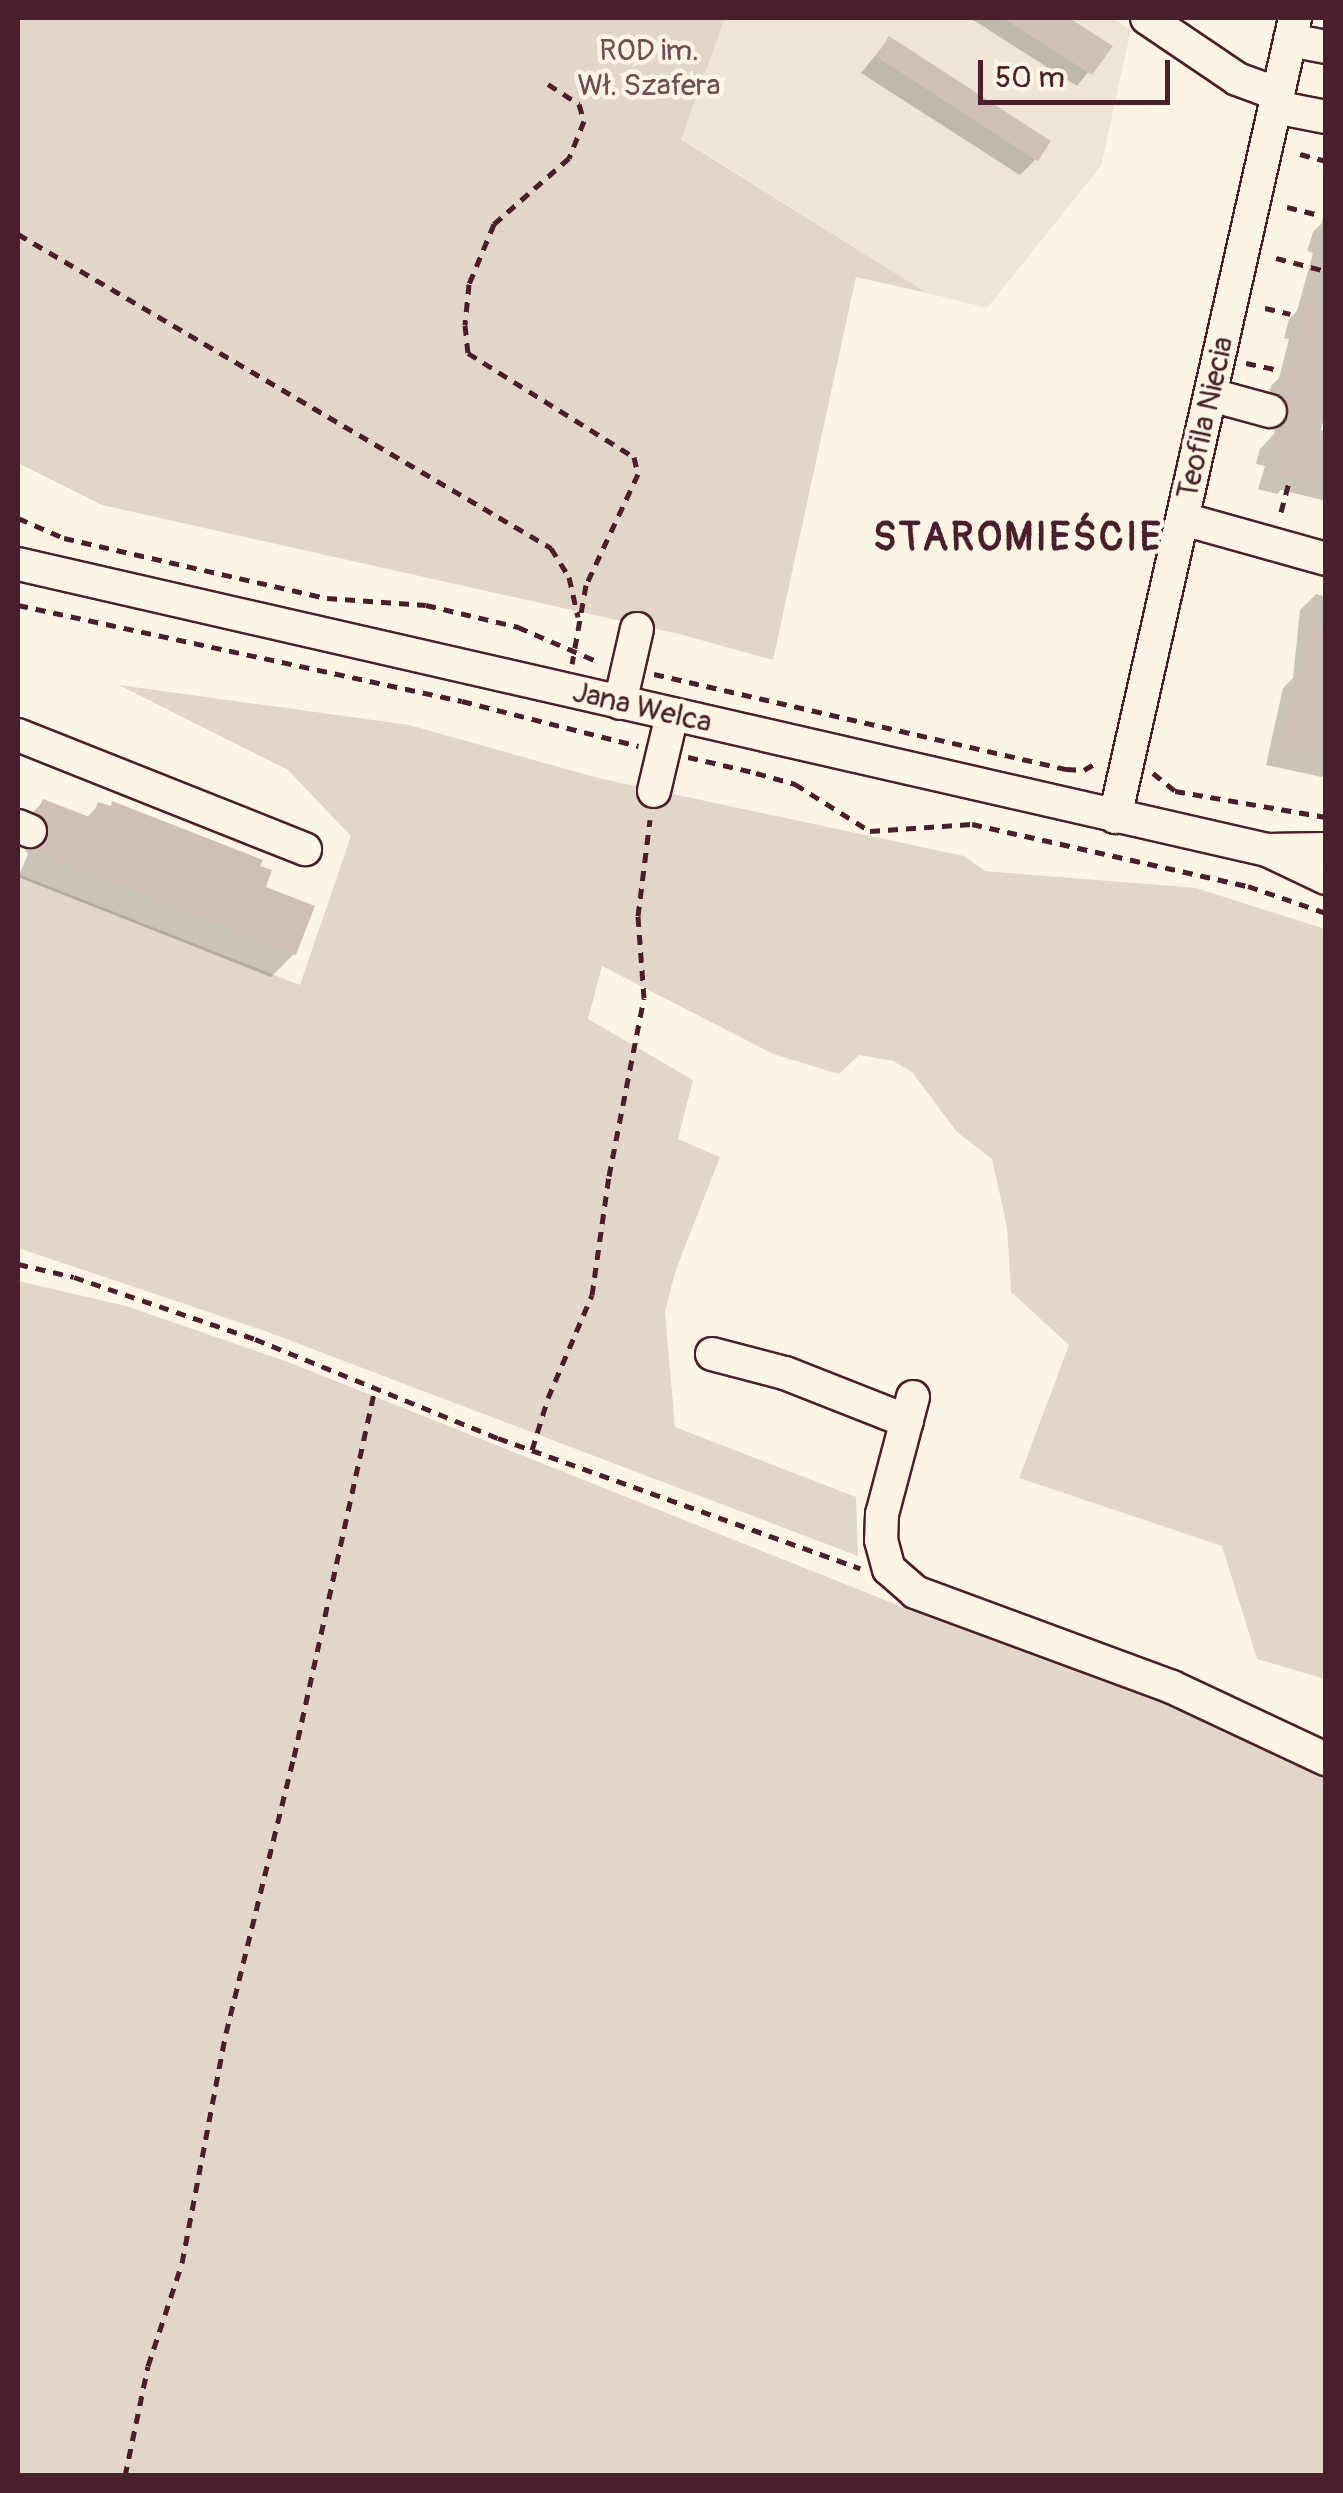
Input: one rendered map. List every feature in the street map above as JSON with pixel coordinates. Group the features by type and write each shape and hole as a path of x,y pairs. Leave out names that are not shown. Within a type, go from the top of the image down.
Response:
{"street":[{"path":"1147,18 1238,79 1276,100 1326,117"},
{"path":"1292,29 1326,47"},
{"name":"Teofila Niecia","path":"1116,818 1292,29"},
{"path":"1210,395 1270,411"},
{"path":"1183,519 1326,558"},
{"name":"Jana Welca","path":"18,564 1116,818 1267,850 1326,849"},
{"path":"620,704 637,628"},
{"path":"654,791 672,715"},
{"path":"18,735 305,849"},
{"name":"Jana Welca","path":"1267,850 1326,878"},
{"path":"712,1354 910,1409 882,1514 881,1540 890,1569 915,1592 963,1614 1172,1688 1326,1759"}],"path":[{"path":"548,84 578,104 584,121 569,158 494,224 469,284 465,325 468,353 634,457 638,474 586,586 572,650 573,692"},
{"path":"1300,154 1326,161"},
{"path":"1288,208 1315,214"},
{"path":"18,234 551,548 569,577 578,620"},
{"path":"1276,258 1326,271"},
{"path":"1265,308 1290,314"},
{"path":"1240,362 1275,370"},
{"path":"1281,512 1288,484"},
{"path":"18,518 64,538 327,598 426,605 518,626 572,650 628,668 1066,769 1084,770 1106,760"},
{"path":"18,605 436,699 462,701 754,773 795,784 870,831 972,824 1248,886 1326,912"},
{"path":"1148,771 1175,791 1326,817"},
{"path":"532,1450 548,1398 592,1295 609,1176 644,998 638,916 654,791"},
{"path":"18,1264 74,1277 255,1338 532,1450 656,1492 812,1554 874,1572 890,1569"},
{"path":"126,2476 148,2366 182,2262 226,2033 294,1758 375,1389"}],"shaded area":[{"path":"725,18 1113,18 1131,30 1101,166 987,308 927,293 681,138"}],"green space":[{"name":"ROD im. Wł. Szafera","path":"18,18 725,18 681,139 927,293 856,277 773,660 679,634 102,505 18,463"},
{"path":"119,685 409,725 598,778 964,856 985,871 1196,888 1325,929 1325,1679 1257,1659 1222,1546 1019,1478 1069,1345 1011,1292 1007,1227 992,1159 957,1132 912,1072 893,1061 859,1055 839,1074 773,1054 602,966 588,1019 693,1080 678,1139 720,1157 675,1272 665,1312 675,1427 856,1497 858,1556 265,1331 18,1248 18,874 300,985 351,836 288,770"},
{"path":"18,1281 126,1306 288,1362 905,1608 1180,1701 1325,1776 1325,2475 18,2476"}],"building":[{"path":"1003,18 1069,18 1113,46 1092,75"},
{"path":"889,36 1051,141 1038,161 876,56"},
{"path":"1304,301 1326,306 1326,412 1319,435 1326,436 1326,482 1273,474 1279,450 1270,448 1275,430 1289,415 1285,391 1280,390 1286,367 1291,369 1304,324 1298,323"},
{"path":"1309,629 1326,630 1326,760 1281,750 1298,669 1307,671"},
{"path":"43,799 92,818 98,802 111,806 112,801 263,860 260,866 272,870 266,887 315,906 296,955 32,851 49,838 46,820 37,812"}],"district":[{"name":"STAROMIEŚCIE","path":"1018,538"}]}
